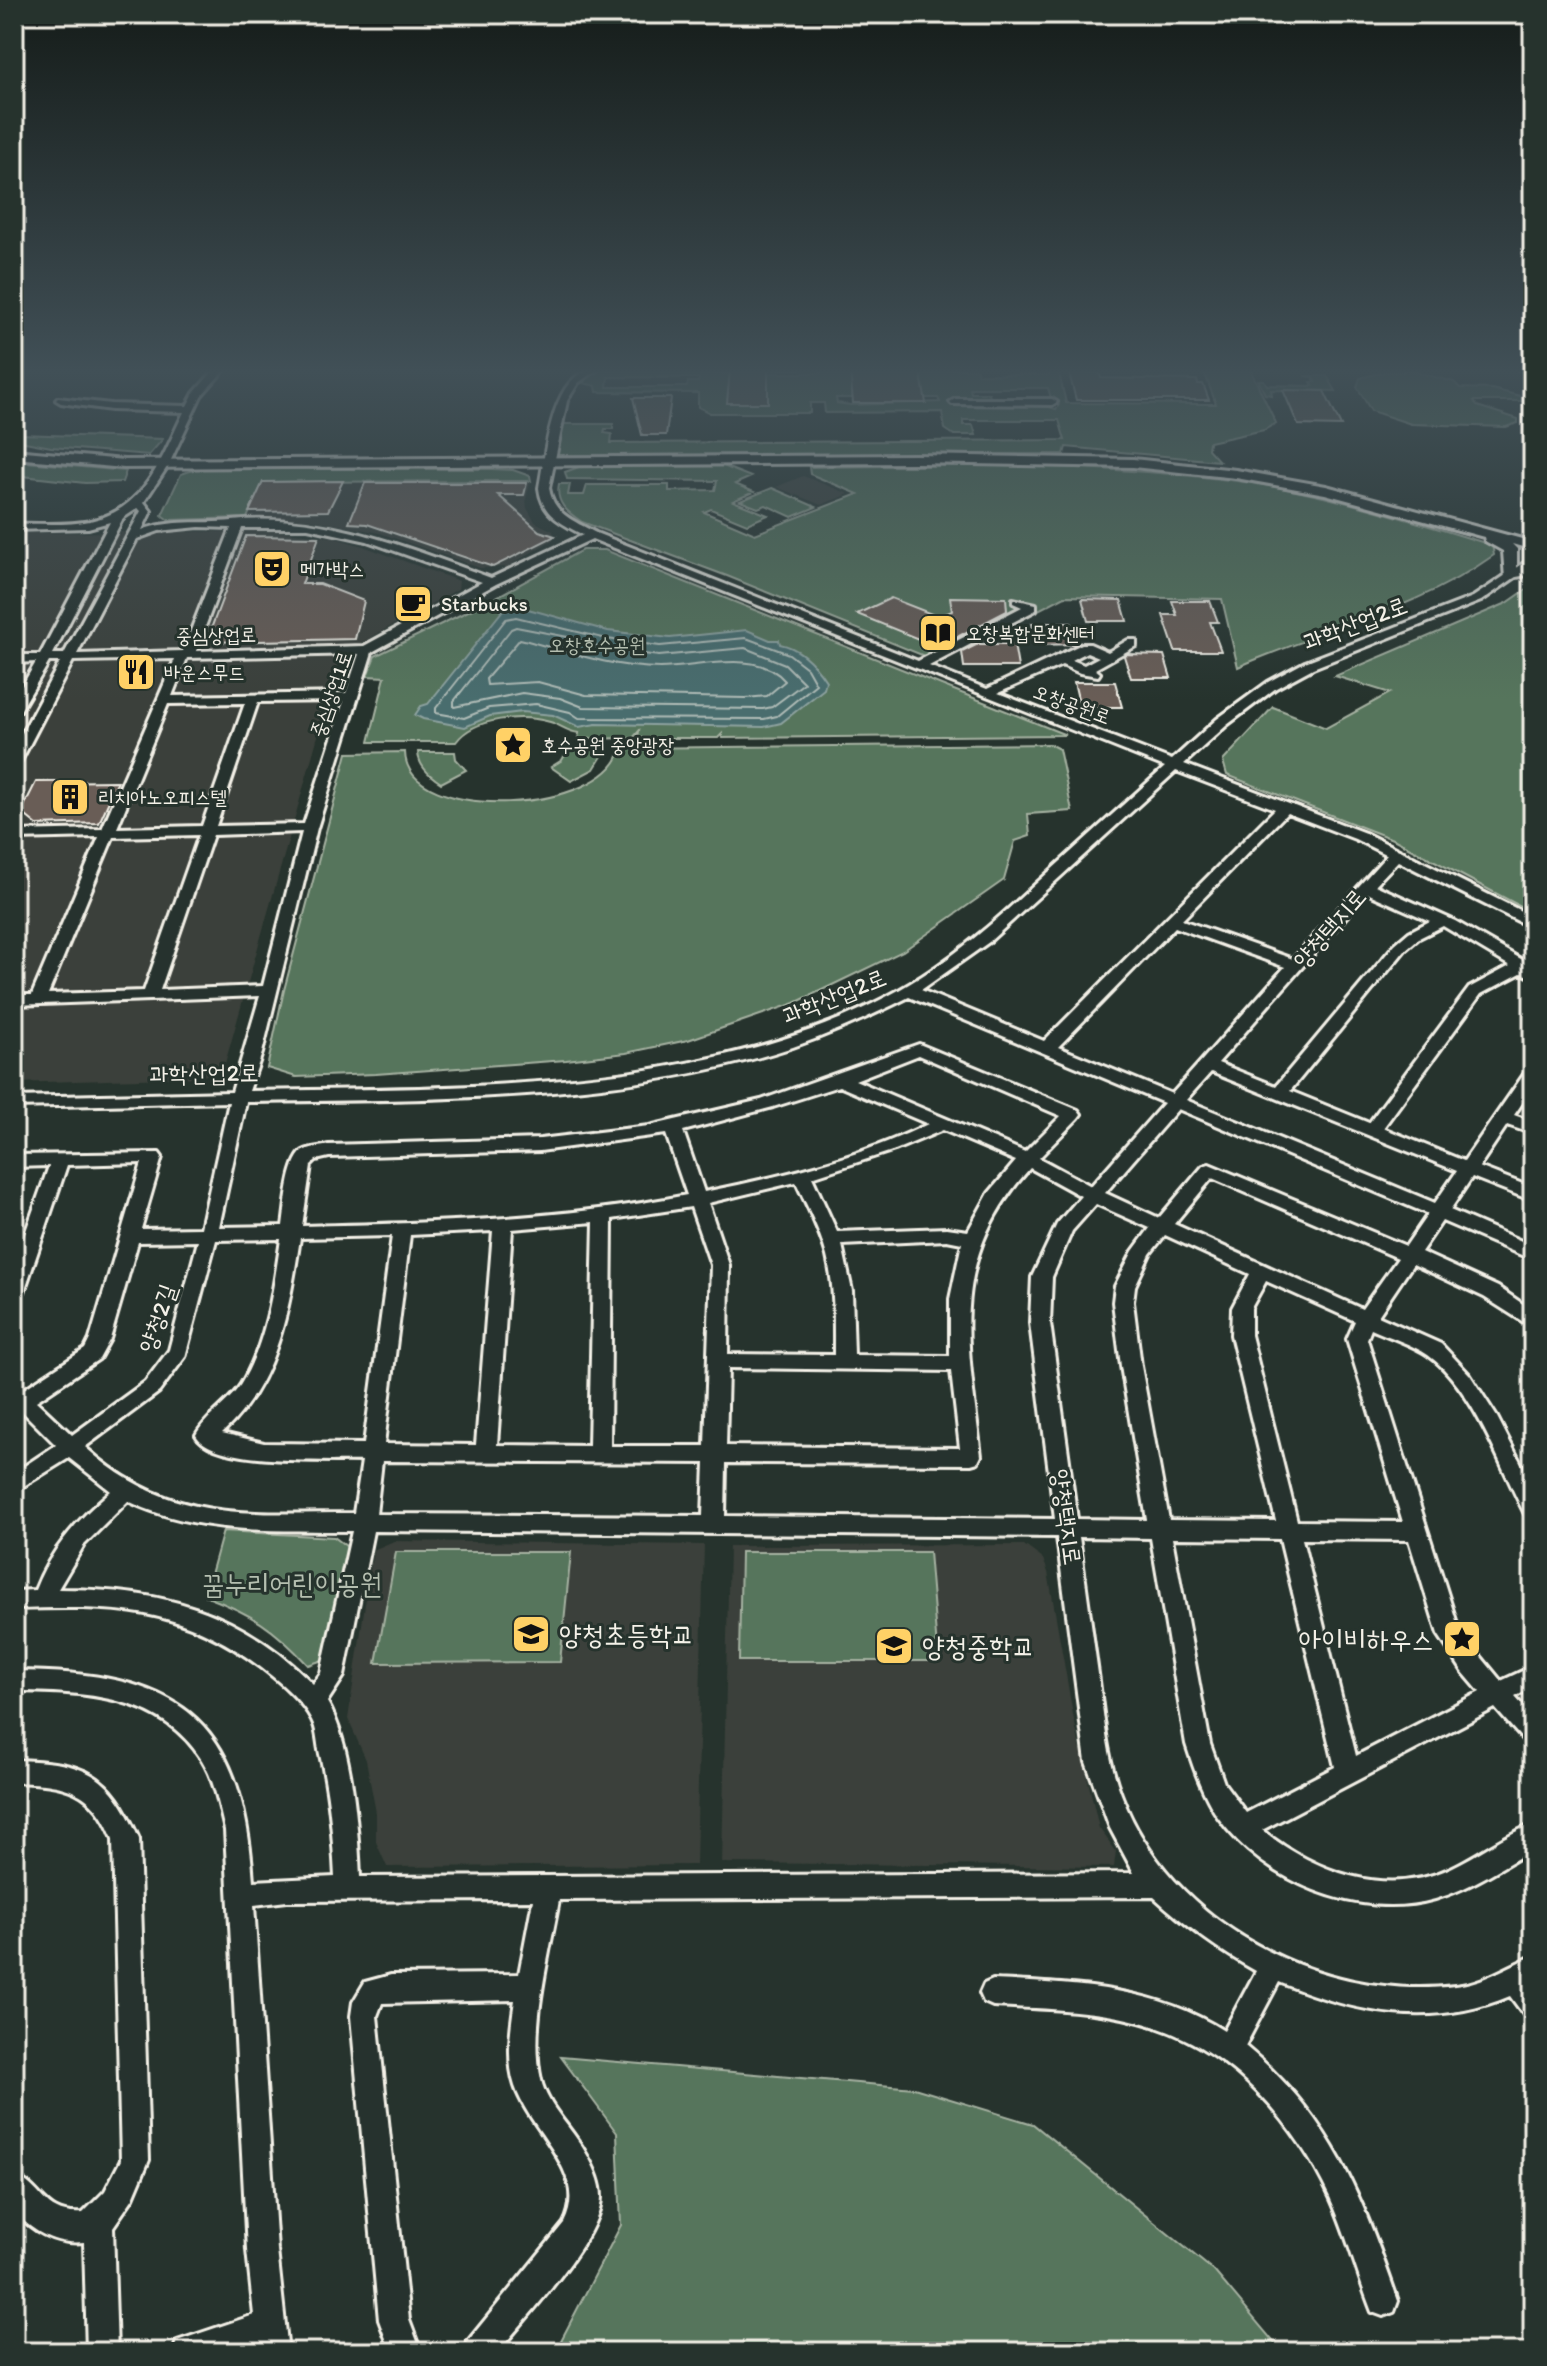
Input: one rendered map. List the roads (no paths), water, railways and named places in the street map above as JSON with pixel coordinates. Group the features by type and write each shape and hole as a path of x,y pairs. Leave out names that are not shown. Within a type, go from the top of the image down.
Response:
{"main road":[{"path":"1266,479 1326,490 1533,546"},
{"path":"1308,479 1533,538"},
{"path":"1486,524 1533,531"},
{"path":"1459,525 1510,549 1510,576 1533,570"}],"street":[{"path":"16,530 88,525 118,516 139,502 154,479"},
{"name":"오창공원로","path":"546,479 546,502 557,516 592,535 1398,853 1533,923"},
{"path":"14,761 146,511 139,502"},
{"path":"144,515 166,523 280,523 335,529 370,538 492,582 592,535"},
{"path":"14,711 118,516"},
{"path":"38,999 163,700 185,656 238,523"},
{"path":"132,537 157,528 199,524"},
{"path":"68,526 110,533"},
{"name":"과학산업2로","path":"14,1102 478,1091 579,1084 634,1077 788,1041 909,991 984,939 1222,722 1272,685 1317,662 1460,607 1533,560"},
{"name":"중심상업1로","path":"239,1096 254,1053 310,828 366,650 492,582"},
{"path":"921,665 1032,607 1017,601"},
{"path":"1062,660 1089,671 1132,643"},
{"path":"989,693 1086,647 1108,656"},
{"name":"중심상업로","path":"14,659 366,650"},
{"path":"163,700 351,697"},
{"path":"150,996 253,699"},
{"path":"1047,1048 1285,807"},
{"path":"14,835 310,828"},
{"name":"양청택지로","path":"1398,853 1365,886 1064,1228 1050,1253 1042,1277 1039,1301 1098,1762 1122,1828 1159,1885 1202,1923 1255,1958 1304,1980 1353,1995 1390,2000 1461,1997 1500,1987 1524,1974"},
{"path":"1365,886 1442,921 1528,969"},
{"path":"1279,1093 1400,947 1414,935 1442,921"},
{"path":"1174,922 1296,965"},
{"path":"1372,1131 1475,991 1528,969"},
{"path":"14,1000 269,991"},
{"path":"909,991 1533,1253"},
{"path":"919,1049 1072,1114 994,1201 973,1238 959,1281 957,1304 971,1456 249,1451 225,1445 206,1435 243,1397 263,1357 274,1321 302,1164 318,1152 557,1144 673,1128 729,1116 842,1081 919,1049"},
{"path":"1208,1065 1533,1195"},
{"path":"1533,1074 1367,1317 1357,1339 1449,1634 1533,1734"},
{"path":"842,1081 1029,1160 1093,1195 1409,1335 1449,1360 1466,1384 1533,1508"},
{"name":"양청2길","path":"14,1484 124,1410 170,1367 186,1329 239,1096"},
{"path":"1503,1117 1533,1128"},
{"path":"130,1236 503,1223 603,1214 698,1200 802,1175 919,1136 942,1124"},
{"path":"673,1128 720,1265 714,1524"},
{"path":"14,1161 153,1157 100,1339 92,1354 17,1399 126,1490 187,1514 226,1521 364,1523 1416,1531"},
{"path":"14,1292 60,1160"},
{"path":"1533,1321 1491,1292 1209,1170 1162,1225 1132,1269 1123,1302 1131,1366 1198,1744 1216,1793 1242,1828 1265,1848 1320,1880 1382,1892 1435,1887 1533,1836"},
{"path":"802,1175 830,1239 843,1289 844,1363"},
{"path":"599,1454 603,1214"},
{"path":"486,1453 503,1223"},
{"path":"313,1703 332,1676 364,1523 402,1227"},
{"path":"830,1239 947,1234 973,1238"},
{"path":"1263,1271 1245,1294 1239,1318 1348,1772"},
{"path":"719,1361 962,1364"},
{"path":"43,1599 51,1576 72,1539 126,1490"},
{"path":"14,1600 120,1598 187,1613 228,1630 258,1649 313,1703 323,1717 343,1810 348,1889"},
{"path":"1242,1828 1533,1676"},
{"path":"14,1681 71,1680 146,1696 171,1710 194,1731 213,1755 226,1780 237,1830 271,2339 188,2352"},
{"path":"14,1771 54,1772 87,1781 106,1799 120,1820 126,1839 135,2160 114,2209 98,2221 77,2227 51,2223 14,2189"},
{"path":"241,1894 287,1889 1159,1885"},
{"path":"479,2352 574,2233 585,2212 587,2195 579,2169 529,2089 524,2071 524,2038 548,1888"},
{"path":"1229,2049 1273,1966"},
{"path":"1524,1974 1533,2006"},
{"path":"406,2352 394,2320 364,2016 366,2002 374,1991 391,1988 532,1987"},
{"path":"993,1993 1116,2003 1158,2014 1229,2049 1300,2121 1331,2168 1383,2301"},
{"path":"98,2221 102,2352"}],"water":[{"path":"528,609 608,631 670,638 747,630 770,640 779,640 780,644 801,653 826,681 824,689 781,723 764,727 596,724 579,727 553,715 522,712 490,716 465,727 415,715 421,706 428,704 503,610"}],"place":[{"name":"메가박스","path":"272,569"},
{"name":"Starbucks","path":"413,604"},
{"name":"오창복합문화센터","path":"938,633"},
{"name":"바운스무드","path":"136,672"},
{"name":"호수공원 중앙광장","path":"513,745"},
{"name":"리치아노오피스텔","path":"70,797"},
{"name":"양청초등학교","path":"531,1634"},
{"name":"아이비하우스","path":"1462,1639"},
{"name":"양청중학교","path":"894,1646"}],"park label":[{"name":"오창호수공원","path":"597,645"},
{"name":"꿈누리어린이공원","path":"292,1583"}]}
